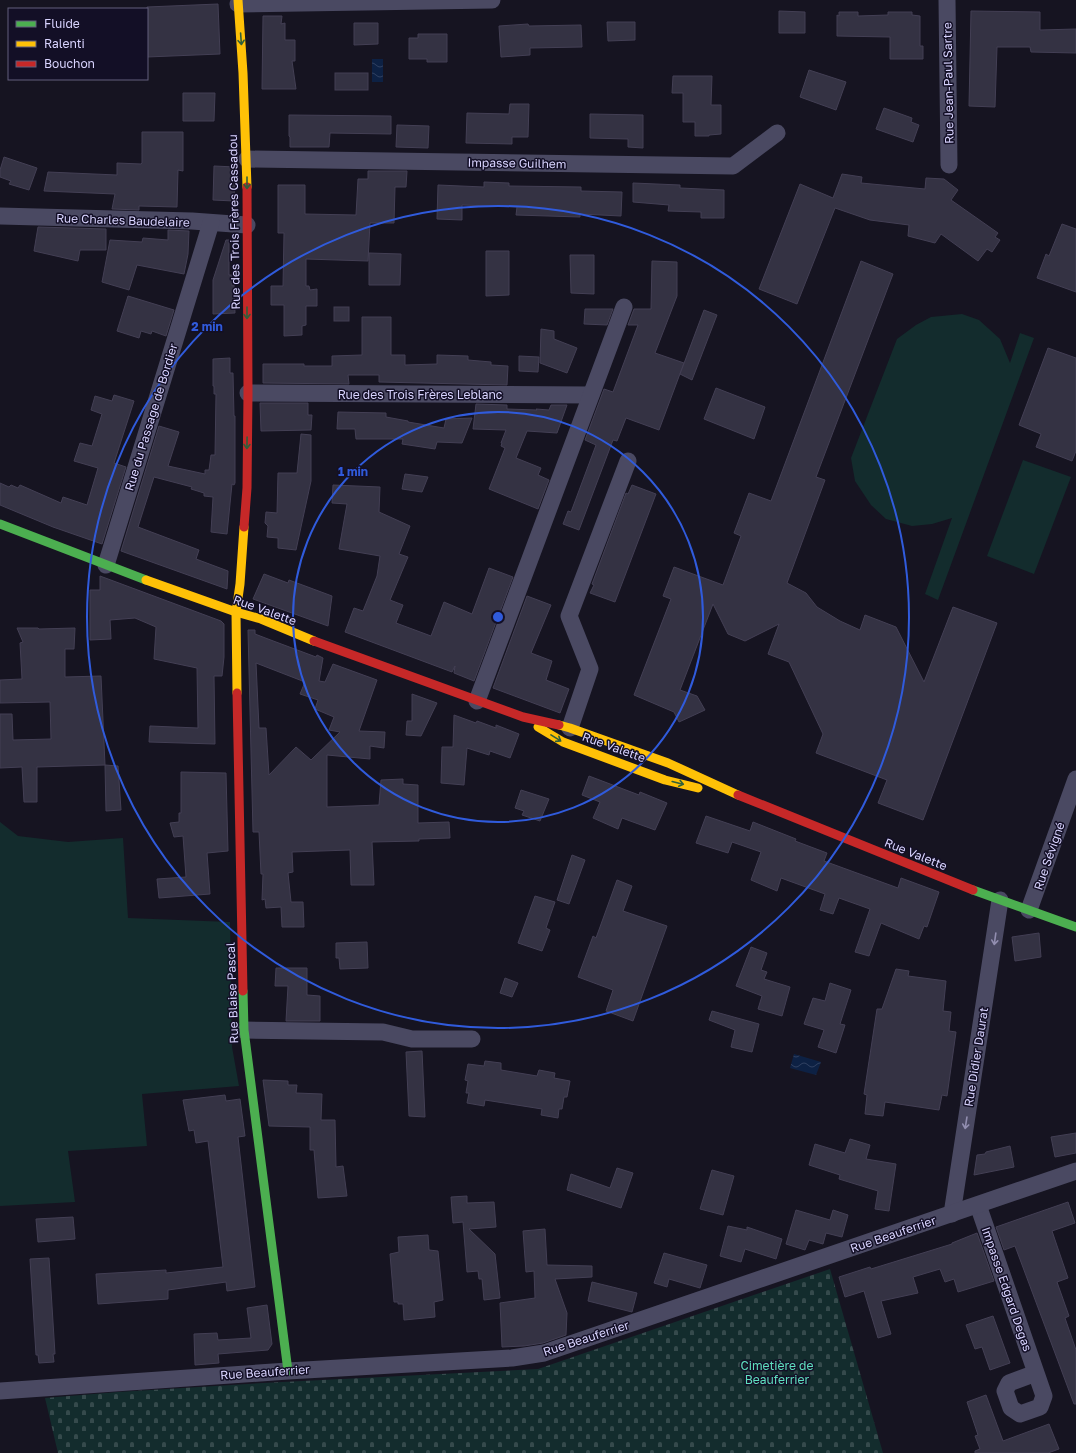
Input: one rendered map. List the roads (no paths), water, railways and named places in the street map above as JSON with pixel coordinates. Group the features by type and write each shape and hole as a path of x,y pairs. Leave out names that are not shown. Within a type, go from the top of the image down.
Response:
{"main road":[{"name":"Rue des Trois Frères Cassadou","path":"236,612 240,584 247,488 248,393 247,159 238,2"},
{"name":"Rue Valette","path":"0,524 106,565 236,612 261,619 329,647 477,701 523,717 570,728 668,764 748,800 1000,900 1076,927"},
{"name":"Rue Blaise Pascal","path":"236,612 238,808 244,1030 288,1371"},
{"name":"Rue Valette","path":"523,717 563,742 665,780 748,800"}],"street":[{"path":"238,2 492,0"},
{"name":"Rue Jean-Paul Sartre","path":"948,0 949,165"},
{"name":"Impasse Guilhem","path":"247,159 733,166 777,133"},
{"name":"Rue Charles Baudelaire","path":"0,216 247,225"},
{"name":"Rue du Passage de Bordier","path":"106,565 211,223"},
{"path":"477,701 624,307"},
{"name":"Rue des Trois Frères Leblanc","path":"248,393 591,395"},
{"path":"570,728 590,669 569,616 628,461"},
{"name":"Rue Sévigné","path":"1029,910 1076,779"},
{"name":"Rue Didier Daurat","path":"952,1214 1000,900"},
{"path":"244,1030 383,1032 412,1039 472,1039"},
{"name":"Rue Beauferrier","path":"0,1391 288,1371 512,1358 544,1353 1076,1171"},
{"name":"Impasse Edgard Degas","path":"978,1205 1036,1373"}],"water":[{"path":"372,59 383,59 383,82 372,82"},
{"path":"794,1054 821,1062 816,1075 790,1068"}],"park label":[{"name":"Cimetière de Beauferrier","path":"777,1372"}]}
